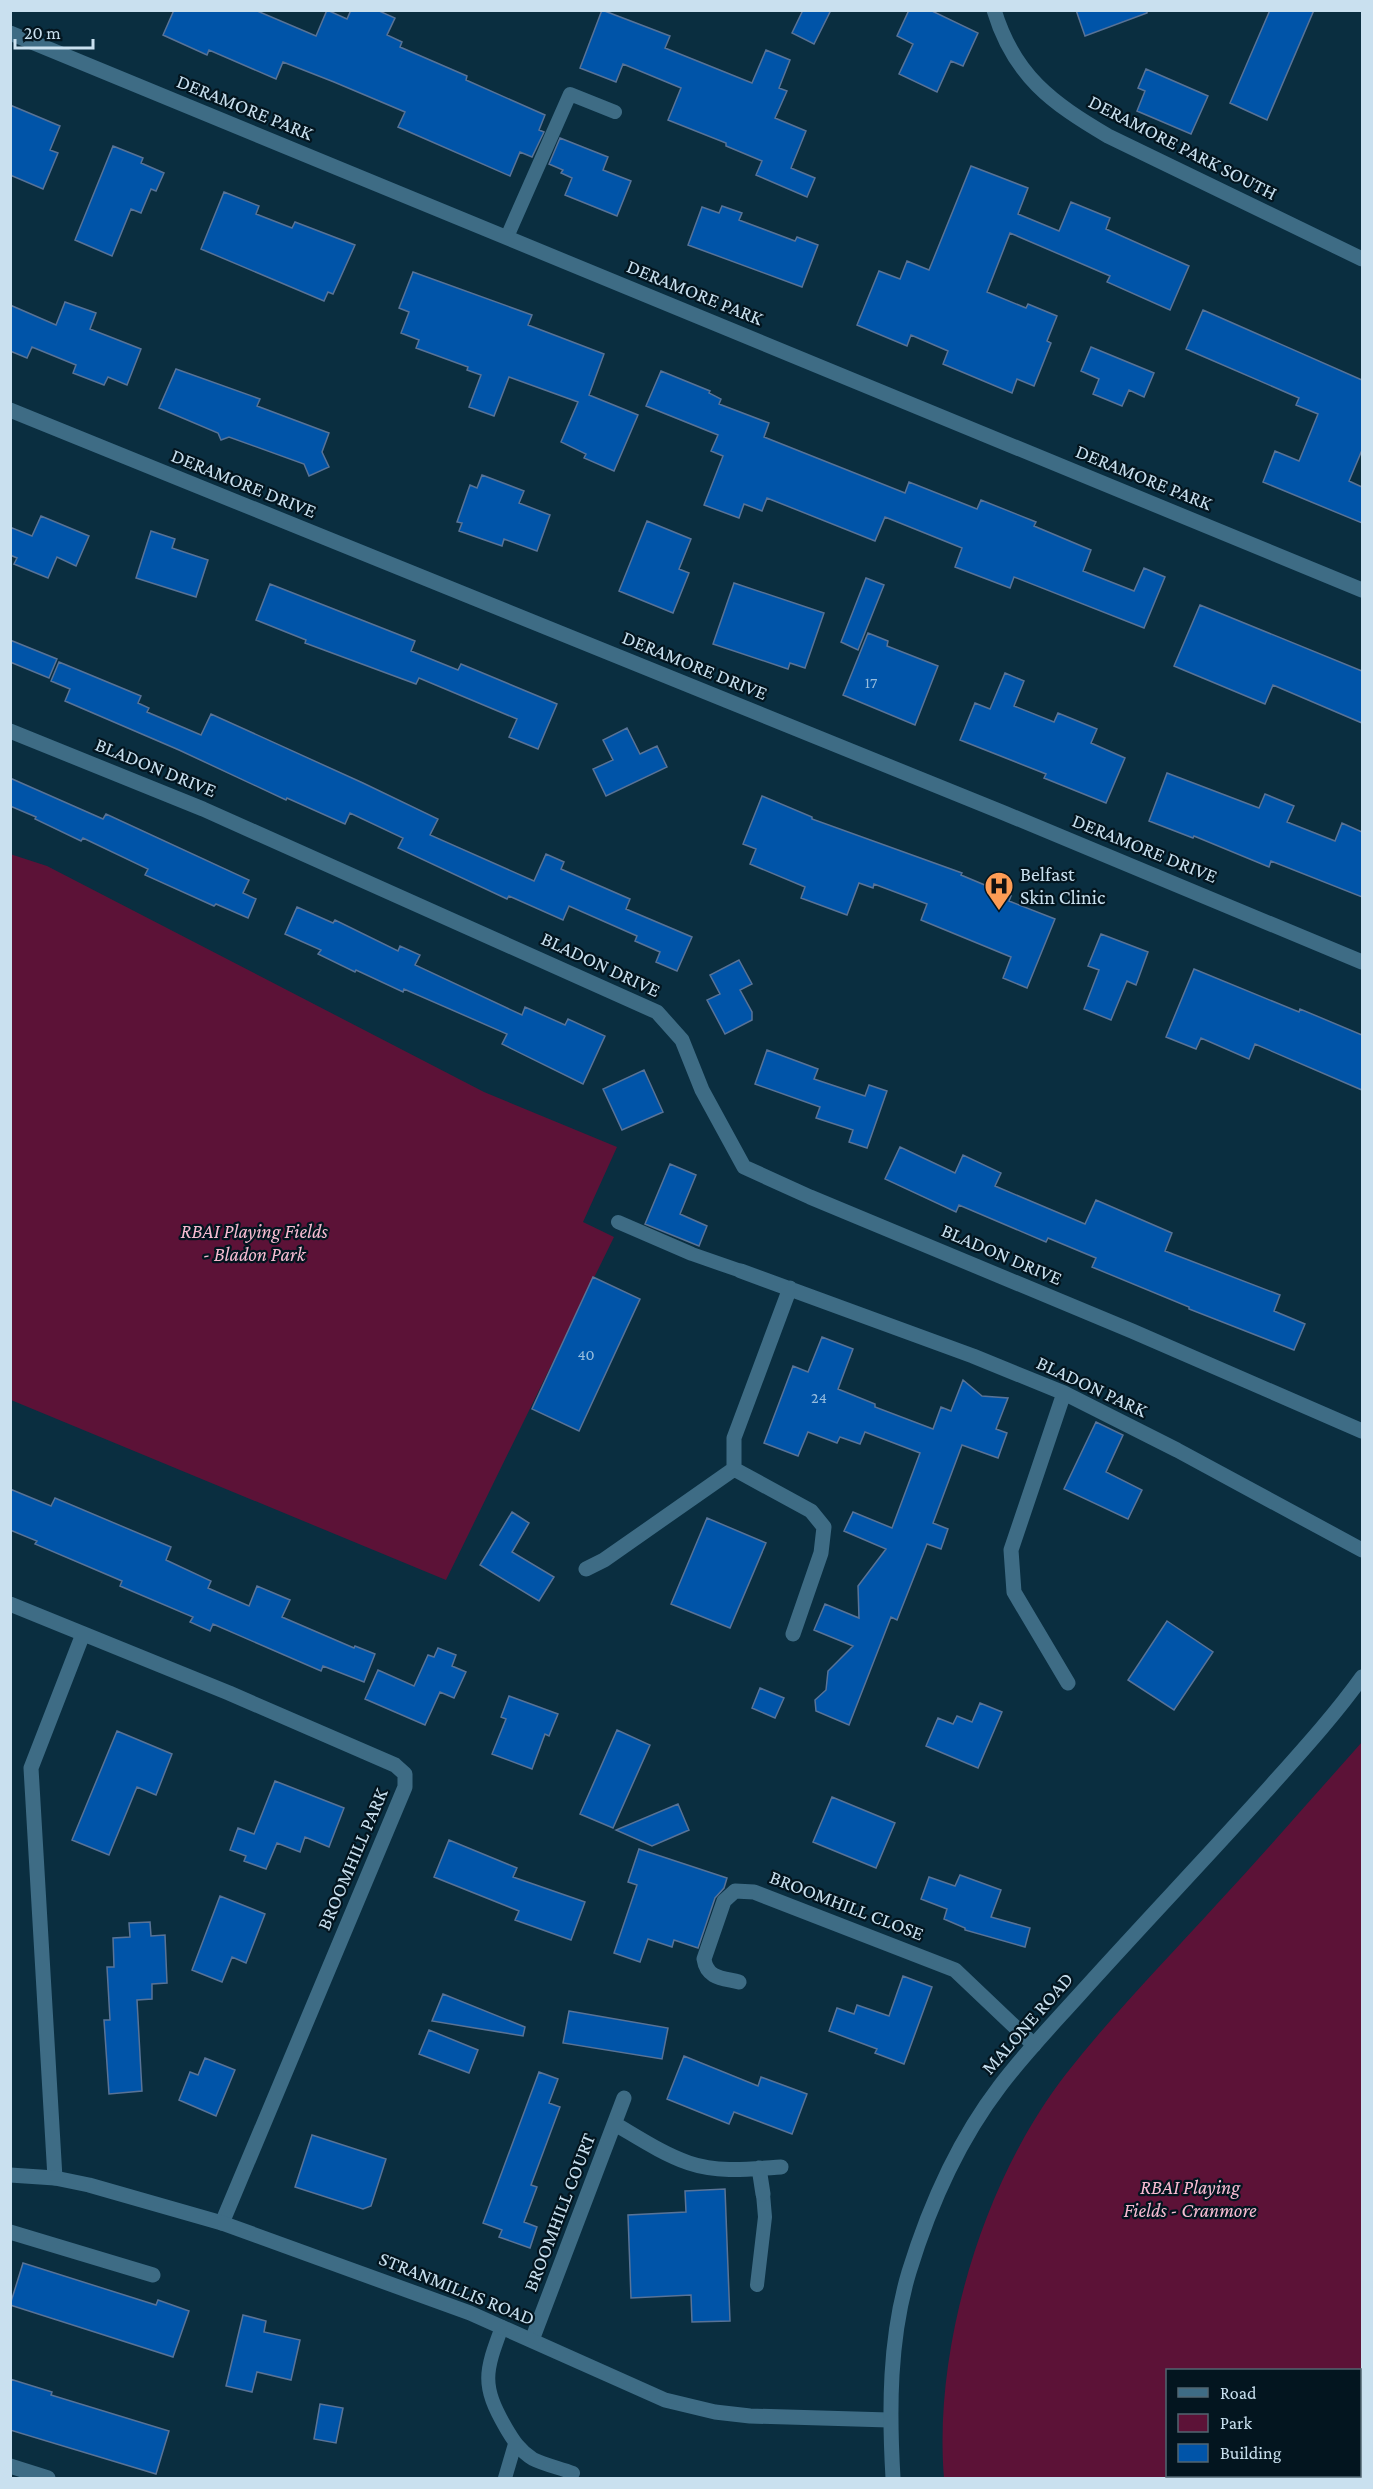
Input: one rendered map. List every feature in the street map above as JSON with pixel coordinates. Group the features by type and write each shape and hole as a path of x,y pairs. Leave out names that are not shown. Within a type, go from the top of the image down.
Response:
{"street":[{"name":"DERAMORE PARK SOUTH","path":"994,10 999,27 1018,64 1041,92 1071,115 1108,136 1362,259"},
{"name":"DERAMORE PARK","path":"10,33 1362,590"},
{"name":"DERAMORE DRIVE","path":"10,410 993,809 1362,962"},
{"name":"BLADON DRIVE","path":"10,731 203,809 657,1012 682,1040 702,1090 744,1167 1362,1431"},
{"name":"BLADON PARK","path":"741,1271 1064,1393 1177,1450 1362,1550"},
{"path":"734,1469 735,1438 790,1288"},
{"path":"1064,1393 1011,1550 1014,1592 1068,1683"},
{"path":"586,1569 604,1560 734,1469"},
{"path":"734,1469 811,1511 824,1527 821,1553 793,1634"},
{"name":"BROOMHILL PARK","path":"10,1604 229,1693 395,1765 405,1774 405,1787 222,2223"},
{"path":"55,2178 31,1768 83,1634"},
{"name":"MALONE ROAD","path":"893,2478 889,2421 894,2352 900,2315 909,2274 934,2202 958,2153 999,2086 1247,1812 1323,1726 1362,1677"},
{"name":"BROOMHILL CLOSE","path":"739,1982 712,1975 706,1969 704,1959 724,1901 735,1891 754,1892 956,1970 1034,2045"},
{"name":"BROOMHILL COURT","path":"532,2340 624,2098"},
{"path":"615,2124 689,2164 709,2168 781,2167"},
{"path":"759,2168 763,2194"},
{"name":"STRANMILLIS ROAD","path":"10,2175 55,2178 137,2197 222,2223 459,2309 665,2400 715,2412 782,2419 889,2421"},
{"path":"10,2232 153,2275"},
{"path":"10,2466 48,2478"}],"lane":[{"path":"507,237 570,94 615,112"},
{"path":"618,1222 692,1254 741,1271"},
{"path":"758,2285 765,2217 763,2194"},
{"path":"502,2327 489,2363 488,2382 492,2404 515,2444 533,2458 573,2473"},
{"path":"505,2478 515,2444"}],"green space":[{"name":"RBAI Playing Fields - Bladon Park","path":"10,854 47,866 484,1092 617,1147 583,1222 614,1237 446,1580 11,1400"},
{"name":"RBAI Playing Fields - Cranmore","path":"1362,1742 1362,2478 944,2478 943,2427 947,2374 956,2320 970,2266 988,2213 1011,2163 1037,2116 1066,2074 1102,2030"}],"building":[{"path":"174,10 255,10 316,36 327,10 347,19 351,10 377,10 395,18 387,35 402,42 400,47 467,76 466,80 545,115 539,130 544,132 532,157 520,152 510,176 398,127 405,112 334,82 283,62 276,79 209,50 207,55 163,35"},
{"path":"602,10 670,36 665,48 752,83 766,50 790,60 779,88 787,91 775,118 806,131 791,168 815,178 807,197 756,175 762,161 726,146 726,143 668,120 681,88 623,64 616,82 580,68"},
{"path":"803,10 831,10 814,44 792,33"},
{"path":"909,10 930,10 978,33 963,66 951,61 937,92 899,74 913,44 897,36"},
{"path":"1076,10 1147,10 1147,13 1085,36"},
{"path":"1270,10 1314,10 1267,120 1230,103"},
{"path":"1146,69 1208,96 1191,134 1137,111 1145,91 1138,88"},
{"path":"10,105 60,126 50,150 58,153 43,189 10,175"},
{"path":"560,138 608,157 603,170 631,181 617,216 565,195 572,178 561,173 563,170 549,164"},
{"path":"113,146 143,158 141,163 164,173 156,191 151,189 141,213 131,209 112,256 75,240"},
{"path":"971,166 1028,188 1018,214 1059,231 1071,202 1110,218 1106,229 1189,266 1170,310 1107,282 1110,276 1010,233 987,292 1026,308 1028,304 1057,316 1047,341 1051,343 1034,386 1017,379 1012,393 943,364 948,351 911,335 907,346 857,325 879,271 900,279 907,261 929,270"},
{"path":"224,192 259,206 256,214 292,228 295,222 355,245 333,294 328,292 324,301 201,249"},
{"path":"722,206 742,213 739,220 795,241 797,237 818,245 802,287 688,245 702,207 719,213"},
{"path":"413,272 532,315 528,325 604,354 589,395 638,415 614,471 584,458 586,454 561,442 578,402 509,377 494,416 469,407 481,375 467,370 468,367 416,348 419,340 401,333 409,312 399,308"},
{"path":"65,302 96,313 90,329 141,349 127,385 108,377 104,385 73,373 76,365 32,347 27,358 10,351 10,305 56,325"},
{"path":"1203,310 1362,380 1362,450 1349,481 1362,487 1362,523 1263,482 1275,451 1299,461 1318,414 1296,405 1299,398 1186,349"},
{"path":"1091,347 1154,373 1144,397 1129,390 1122,406 1093,394 1099,379 1081,371"},
{"path":"176,369 260,399 257,406 329,433 322,452 329,467 309,476 304,464 229,437 221,440 218,433 159,408"},
{"path":"661,371 710,391 709,393 721,399 719,404 769,423 764,437 905,493 909,482 977,509 981,500 1036,522 1034,526 1091,550 1083,571 1134,591 1144,568 1165,577 1144,628 1014,577 1010,588 955,567 962,548 885,517 875,541 767,498 762,511 744,504 739,518 704,505 723,456 711,451 718,435 646,406"},
{"path":"482,475 524,491 519,503 550,515 537,551 504,539 502,546 459,531 462,523 457,522 470,485 477,488"},
{"path":"41,516 89,536 76,566 57,557 48,578 14,564 17,558 10,555 10,527 32,536"},
{"path":"647,521 691,539 679,569 689,573 673,613 619,591"},
{"path":"151,531 175,539 172,548 208,560 196,597 136,578"},
{"path":"866,578 884,585 858,650 841,642"},
{"path":"734,583 824,613 805,668 790,663 788,669 713,644"},
{"path":"270,584 415,641 411,651 458,670 461,664 557,704 538,749 509,737 517,719 419,678 416,684 305,643 306,640 256,620"},
{"path":"1200,605 1362,671 1362,723 1273,685 1265,704 1174,666"},
{"path":"868,633 888,641 887,646 938,666 915,725 843,695"},
{"path":"10,640 57,659 49,678 10,662"},
{"path":"59,662 141,696 138,703 149,708 147,712 201,735 211,714 363,783 438,819 430,835 534,881 546,854 564,862 561,869 630,899 626,909 692,937 677,971 656,962 660,952 635,941 637,936 569,906 563,920 509,896 507,899 398,848 403,838 350,813 345,824 65,701 70,689 51,681"},
{"path":"1005,673 1024,681 1014,706 1054,722 1058,713 1097,729 1091,743 1125,758 1106,803 1044,778 1046,774 960,740 975,703 990,709"},
{"path":"627,728 640,754 657,746 667,767 606,796 593,769 613,760 603,740"},
{"path":"1167,773 1259,808 1265,794 1294,806 1287,822 1335,841 1342,823 1362,832 1362,897 1271,861 1269,867 1194,836 1193,838 1149,821"},
{"path":"10,778 103,819 106,814 249,880 243,893 256,899 248,918 216,904 214,906 145,875 148,869 83,838 81,841 10,806"},
{"path":"762,796 812,817 812,819 962,873 961,875 1011,896 1009,901 1055,919 1027,988 1003,978 1011,957 921,920 927,904 874,884 873,888 859,883 847,915 801,898 805,887 750,864 756,849 743,844"},
{"path":"297,907 333,923 335,920 398,951 400,946 420,955 415,965 522,1015 525,1007 565,1025 568,1019 605,1036 583,1084 502,1044 507,1034 404,989 403,992 356,970 355,972 318,954 321,950 285,934"},
{"path":"1101,934 1148,952 1136,985 1127,981 1111,1020 1084,1009 1099,970 1088,966"},
{"path":"739,960 752,984 740,990 752,1012 752,1020 725,1034 707,1000 720,994 710,975"},
{"path":"1194,969 1362,1035 1362,1090 1255,1044 1249,1059 1201,1038 1196,1049 1166,1037"},
{"path":"767,1050 818,1069 814,1079 865,1096 869,1085 887,1091 867,1148 849,1142 853,1130 816,1118 820,1107 755,1084"},
{"path":"644,1070 663,1112 622,1130 603,1089"},
{"path":"900,1147 955,1173 963,1155 1001,1173 995,1186 1085,1224 1096,1200 1172,1233 1165,1251 1280,1295 1274,1311 1305,1324 1294,1350 1189,1309 1189,1307 1092,1267 1096,1258 1048,1238 1046,1242 959,1205 956,1212 885,1179"},
{"path":"670,1164 696,1175 680,1214 707,1226 699,1246 645,1224"},
{"path":"593,1277 640,1299 579,1431 532,1409"},
{"path":"822,1337 853,1349 838,1389 875,1404 875,1407 933,1429 941,1407 951,1411 963,1380 982,1396 1008,1398 996,1429 1007,1433 998,1458 962,1445 933,1523 948,1529 941,1549 927,1544 897,1620 891,1617 849,1725 816,1711 815,1700 826,1690 828,1671 853,1646 814,1630 825,1604 859,1618 858,1586 886,1549 844,1531 853,1512 892,1528 920,1453 865,1432 860,1444 840,1437 837,1443 808,1432 798,1456 764,1443 793,1366 808,1372"},
{"path":"1096,1422 1123,1435 1106,1472 1142,1490 1128,1519 1064,1489"},
{"path":"10,1489 51,1506 55,1498 171,1547 166,1560 211,1581 208,1588 249,1606 257,1586 290,1600 282,1617 354,1648 355,1646 375,1654 364,1682 323,1666 321,1671 213,1624 210,1631 190,1622 193,1617 120,1586 122,1581 35,1544 37,1541 10,1530"},
{"path":"512,1512 529,1523 512,1552 554,1577 539,1601 480,1565"},
{"path":"707,1518 766,1543 730,1628 671,1604"},
{"path":"1167,1621 1213,1652 1174,1710 1128,1680"},
{"path":"438,1648 456,1655 452,1666 466,1672 454,1698 440,1692 425,1725 365,1699 378,1670 414,1686 428,1655 434,1657"},
{"path":"760,1688 784,1698 775,1718 752,1708"},
{"path":"509,1696 558,1714 549,1736 545,1734 532,1769 492,1754 506,1719 501,1717"},
{"path":"980,1703 1002,1712 978,1768 926,1746 938,1718 953,1724 957,1716 972,1722"},
{"path":"617,1730 650,1745 613,1828 580,1814"},
{"path":"117,1731 172,1754 156,1795 137,1787 109,1855 72,1840"},
{"path":"275,1781 344,1808 329,1847 305,1837 300,1852 277,1843 266,1869 244,1861 246,1856 230,1850 238,1828 254,1834"},
{"path":"832,1797 895,1823 876,1868 813,1842"},
{"path":"678,1804 689,1830 652,1846 616,1830"},
{"path":"449,1840 517,1868 513,1877 585,1902 571,1940 515,1920 519,1911 434,1877"},
{"path":"639,1849 727,1878 724,1888 715,1898 698,1948 674,1940 672,1947 648,1939 640,1962 614,1953 637,1885 628,1882"},
{"path":"960,1875 1001,1890 991,1917 1030,1928 1025,1947 965,1930 944,1919 947,1909 921,1899 929,1877 955,1886"},
{"path":"220,1896 265,1914 246,1963 232,1957 222,1982 192,1970"},
{"path":"150,1922 151,1936 165,1935 167,1983 152,1984 152,1999 137,2000 142,2091 109,2094 104,2020 110,2020 107,1967 114,1967 113,1938 130,1937 129,1923"},
{"path":"903,1976 932,1987 904,2064 875,2053 877,2049 829,2031 837,2008 854,2014 857,2005 889,2016"},
{"path":"443,1994 525,2027 523,2036 432,2021"},
{"path":"569,2011 668,2028 662,2059 563,2043"},
{"path":"429,2030 478,2050 469,2073 419,2054"},
{"path":"684,2056 758,2086 761,2077 807,2094 792,2134 734,2112 729,2124 667,2099"},
{"path":"205,2058 235,2070 216,2116 179,2100 190,2072 198,2075"},
{"path":"539,2072 558,2079 549,2103 560,2107 531,2185 537,2187 524,2222 537,2227 530,2248 499,2237 502,2230 483,2223"},
{"path":"312,2135 386,2159 371,2206 363,2209 295,2187"},
{"path":"725,2189 730,2321 692,2322 691,2295 631,2298 628,2215 686,2212 685,2191"},
{"path":"23,2263 156,2305 158,2300 189,2311 173,2357 10,2305"},
{"path":"243,2315 266,2321 264,2332 300,2340 291,2380 257,2372 252,2392 226,2386"},
{"path":"10,2379 52,2392 51,2395 169,2431 156,2474 10,2430"},
{"path":"320,2404 343,2408 336,2443 314,2439"}],"place":[{"name":"Belfast Skin Clinic","path":"999,912"}]}
